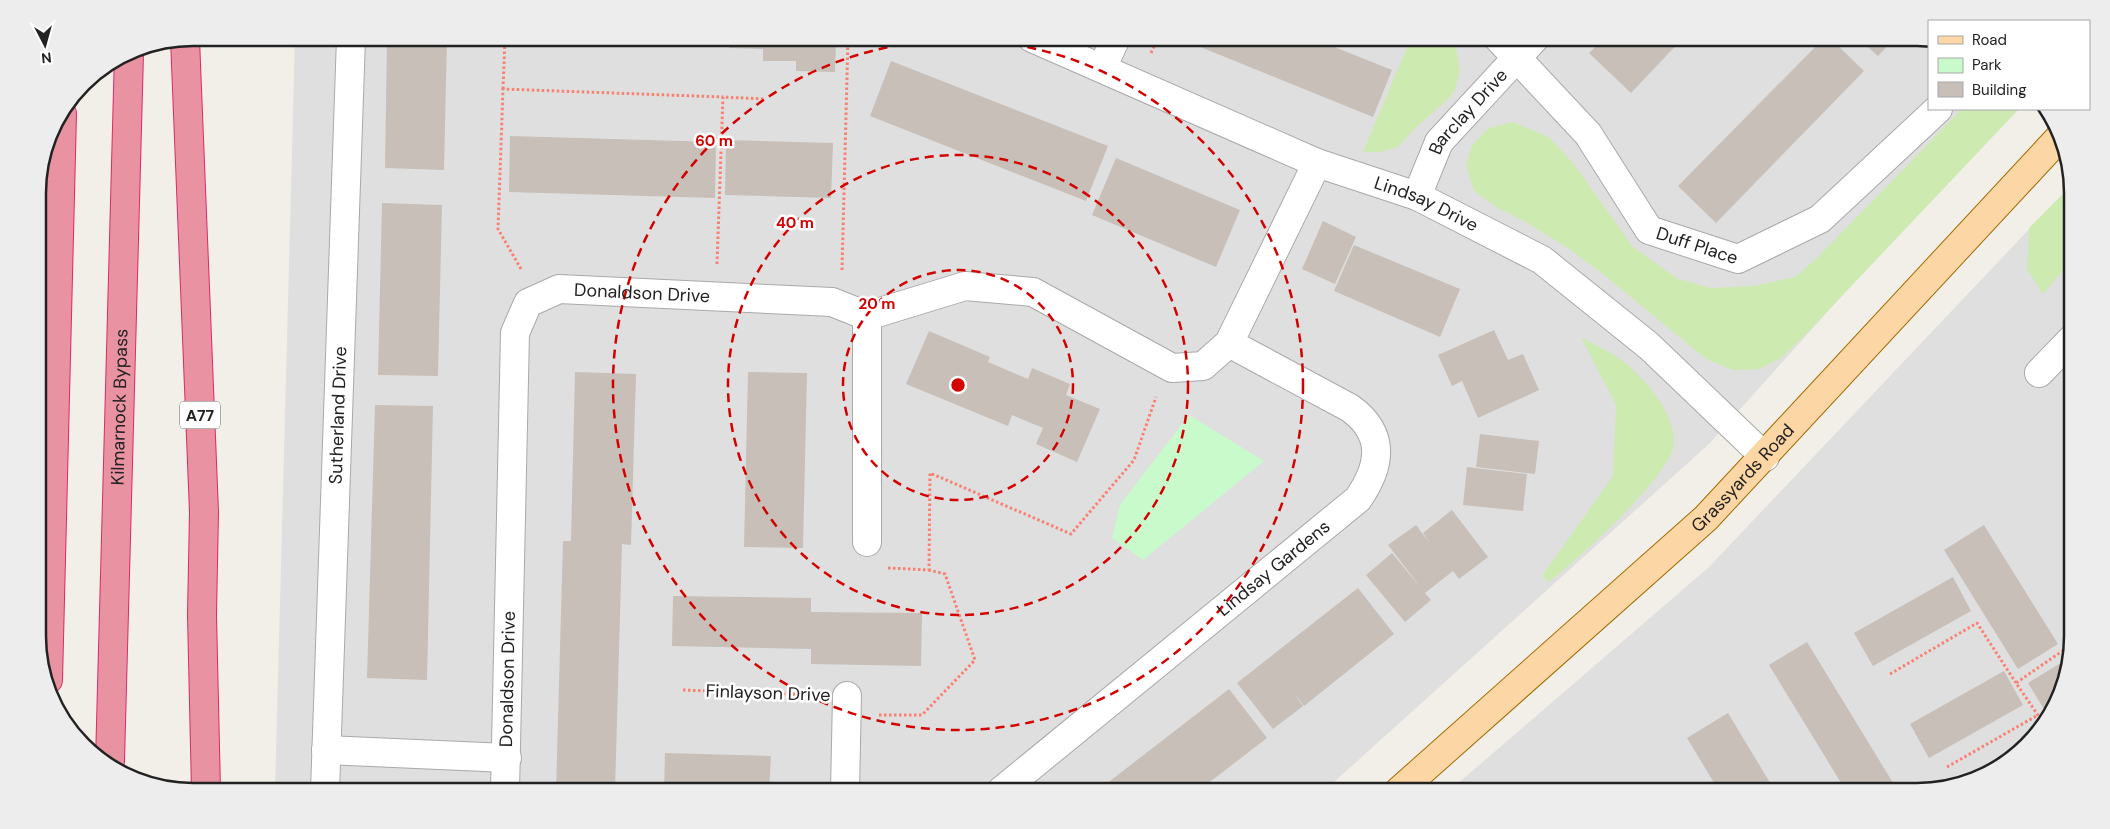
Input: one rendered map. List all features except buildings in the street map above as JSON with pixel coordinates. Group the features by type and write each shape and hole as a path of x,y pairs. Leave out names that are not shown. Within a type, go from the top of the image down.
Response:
{"highway":[{"name":"A77","path":"185,47 204,512 202,615 206,783"},
{"name":"Kilmarnock Bypass","path":"110,757 129,61"},
{"path":"49,659 62,127"}],"main road":[{"name":"Grassyards Road","path":"1409,782 1706,518 1765,457 2055,143"}],"street":[{"name":"Lindsay Drive","path":"1052,46 1317,163 1417,196 1542,260 1649,346 1765,457"},
{"path":"1102,68 1112,46"},
{"name":"Barclay Drive","path":"1417,196 1439,142 1515,46"},
{"name":"Duff Place","path":"1519,46 1588,134 1649,230 1738,259 1820,219 1937,110"},
{"name":"Sutherland Drive","path":"325,783 351,47"},
{"path":"867,542 867,316 965,286 1033,292 1172,368 1203,366 1229,343 1317,163"},
{"name":"Donaldson Drive","path":"505,783 515,333 528,303 559,290 832,302 867,316"},
{"name":"Lindsay Gardens","path":"1011,783 1358,499 1369,484 1377,464 1371,429 1363,417 1350,408 1229,343"},
{"path":"2038,373 2064,347"},
{"name":"Finlayson Drive","path":"844,783 847,706"},
{"name":"Donaldson Drive","path":"326,750 506,758"}],"path":[{"path":"504,47 498,229 538,299"},
{"path":"841,306 848,47"},
{"path":"502,89 764,99"},
{"path":"716,297 723,97"},
{"path":"929,570 930,473 1071,534 1134,460 1156,398 1172,368"},
{"path":"847,706 922,715 975,660 945,574 929,570 868,567 867,542"},
{"path":"1890,674 1977,623 2038,715 1947,767"},
{"path":"2016,683 2062,652"},
{"name":"Finlayson Drive","path":"683,690 847,706"}],"shaded area":[{"path":"1916,46 1928,47 1928,110 2008,110 1709,444 1334,782 275,783 295,47"},
{"path":"2064,193 2064,635 2061,664 2049,701 2021,740 1982,768 1945,780 1926,782 1459,782 1709,567"}],"green space":[{"path":"1408,46 1456,47 1460,72 1455,90 1447,100 1416,127 1398,147 1379,152 1363,152"},
{"path":"1961,110 2018,110 1805,335 1781,358 1759,369 1733,370 1706,359 1603,274 1568,248 1524,221 1498,208 1474,191 1466,165 1472,145 1489,128 1513,122 1549,137 1573,163 1633,247 1678,279 1711,288 1754,286 1795,277 1817,258"},
{"path":"2064,193 2064,269 2043,294 2027,269 2029,228"},
{"path":"1581,337 1624,362 1651,389 1666,412 1671,425 1674,437 1673,448 1667,462 1638,499 1599,538 1549,582 1542,576 1613,476 1616,405"},
{"path":"1189,415 1264,461 1143,560 1112,538 1120,505"}]}
